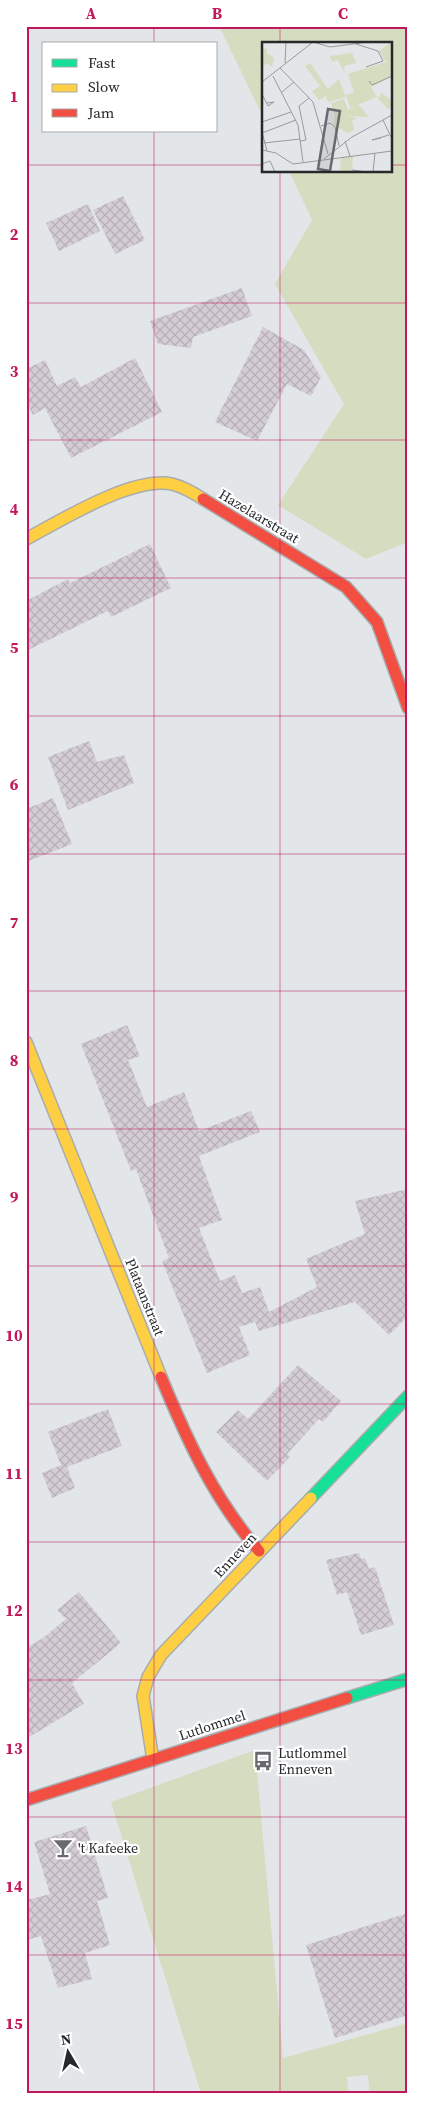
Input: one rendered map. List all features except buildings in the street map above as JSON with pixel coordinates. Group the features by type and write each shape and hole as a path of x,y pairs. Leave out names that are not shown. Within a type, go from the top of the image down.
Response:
{"street":[{"name":"Hazelaarstraat","path":"26,539 129,489 151,484 171,484 192,492 346,587 362,603 377,622 408,708"},
{"name":"Plataanstraat","path":"26,1042 182,1428 203,1475 233,1522 259,1551"},
{"name":"Enneven","path":"153,1760 143,1696 148,1677 161,1655 408,1396"},
{"name":"Lutlommel","path":"26,1800 408,1679"}],"green space":[{"path":"219,26 408,26 408,542 366,559 278,505 344,404 275,284 312,220 289,172 392,172 392,42 262,42 262,115"},
{"path":"255,1750 283,2058 408,2023 408,2094 370,2094 368,2075 347,2077 349,2094 201,2094 111,1802"}],"traffic: fast":[{"path":"311,1498 408,1396"},
{"path":"347,1698 408,1679"}],"traffic: slow":[{"path":"26,539 98,501 137,487 156,483 172,484 188,490 203,499"},
{"path":"26,1042 161,1377"},
{"path":"153,1760 143,1696 148,1677 161,1655 311,1498"}],"traffic: jam":[{"path":"203,499 346,587 377,622 408,708"},
{"path":"161,1377 181,1423 215,1490 228,1511 259,1551"},
{"path":"26,1800 347,1698"}],"place":[{"name":"Lutlommel Enneven","path":"263,1761"},
{"name":"'t Kafeeke","path":"63,1848"}]}
